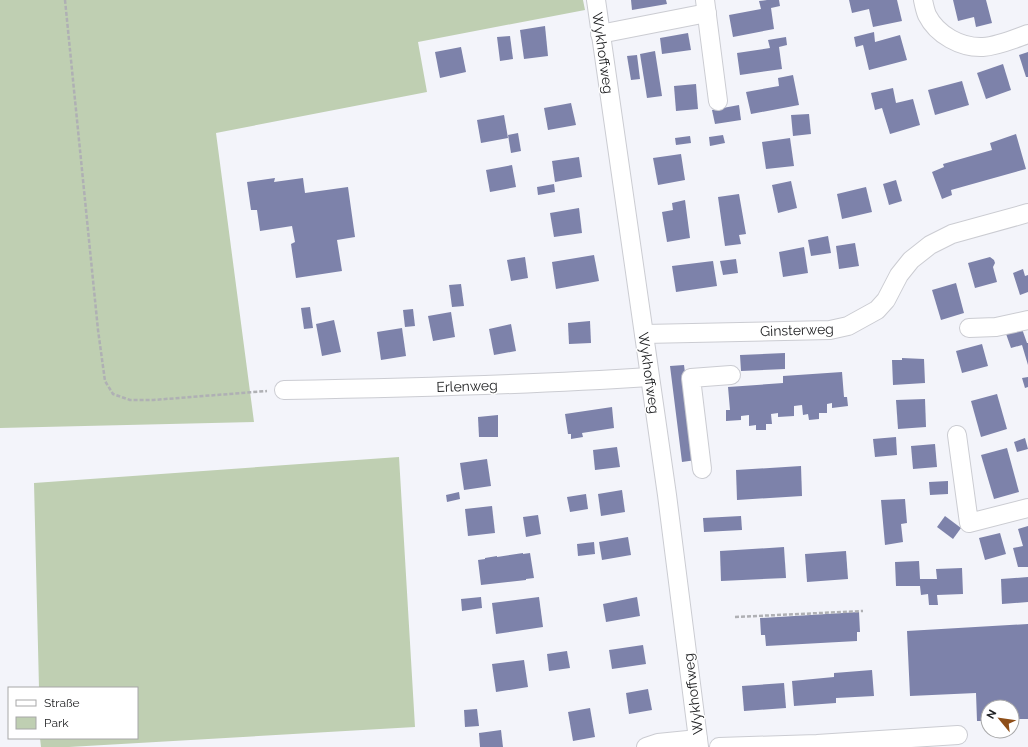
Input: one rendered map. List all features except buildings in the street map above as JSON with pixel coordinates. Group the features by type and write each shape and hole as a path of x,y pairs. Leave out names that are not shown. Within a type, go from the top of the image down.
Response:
{"street":[{"name":"Wykhoffweg","path":"596,0 668,502 699,743"},
{"path":"923,0 927,14 935,26 954,41 968,46 984,47 1028,34"},
{"path":"600,34 706,6 718,101"},
{"name":"Ginsterweg","path":"644,334 830,330 848,326 877,310 886,300 899,275 911,260 930,245 952,234 1028,213"},
{"path":"969,328 996,327 1028,320"},
{"path":"702,469 691,378 731,375"},
{"name":"Erlenweg","path":"284,390 566,383 649,377"},
{"path":"958,435 969,523 1028,508"},
{"path":"719,747 816,744 958,735"},
{"path":"646,747 658,743 699,743"}],"path":[{"path":"65,0 98,330 105,381 113,394 130,400 153,400 284,390"},
{"path":"735,616 863,611"}],"green space":[{"path":"0,0 583,0 585,10 418,42 427,92 216,133 254,422 0,428"},
{"path":"399,457 415,727 69,747 41,747 40,739 138,739 138,687 39,687 34,483"}]}
